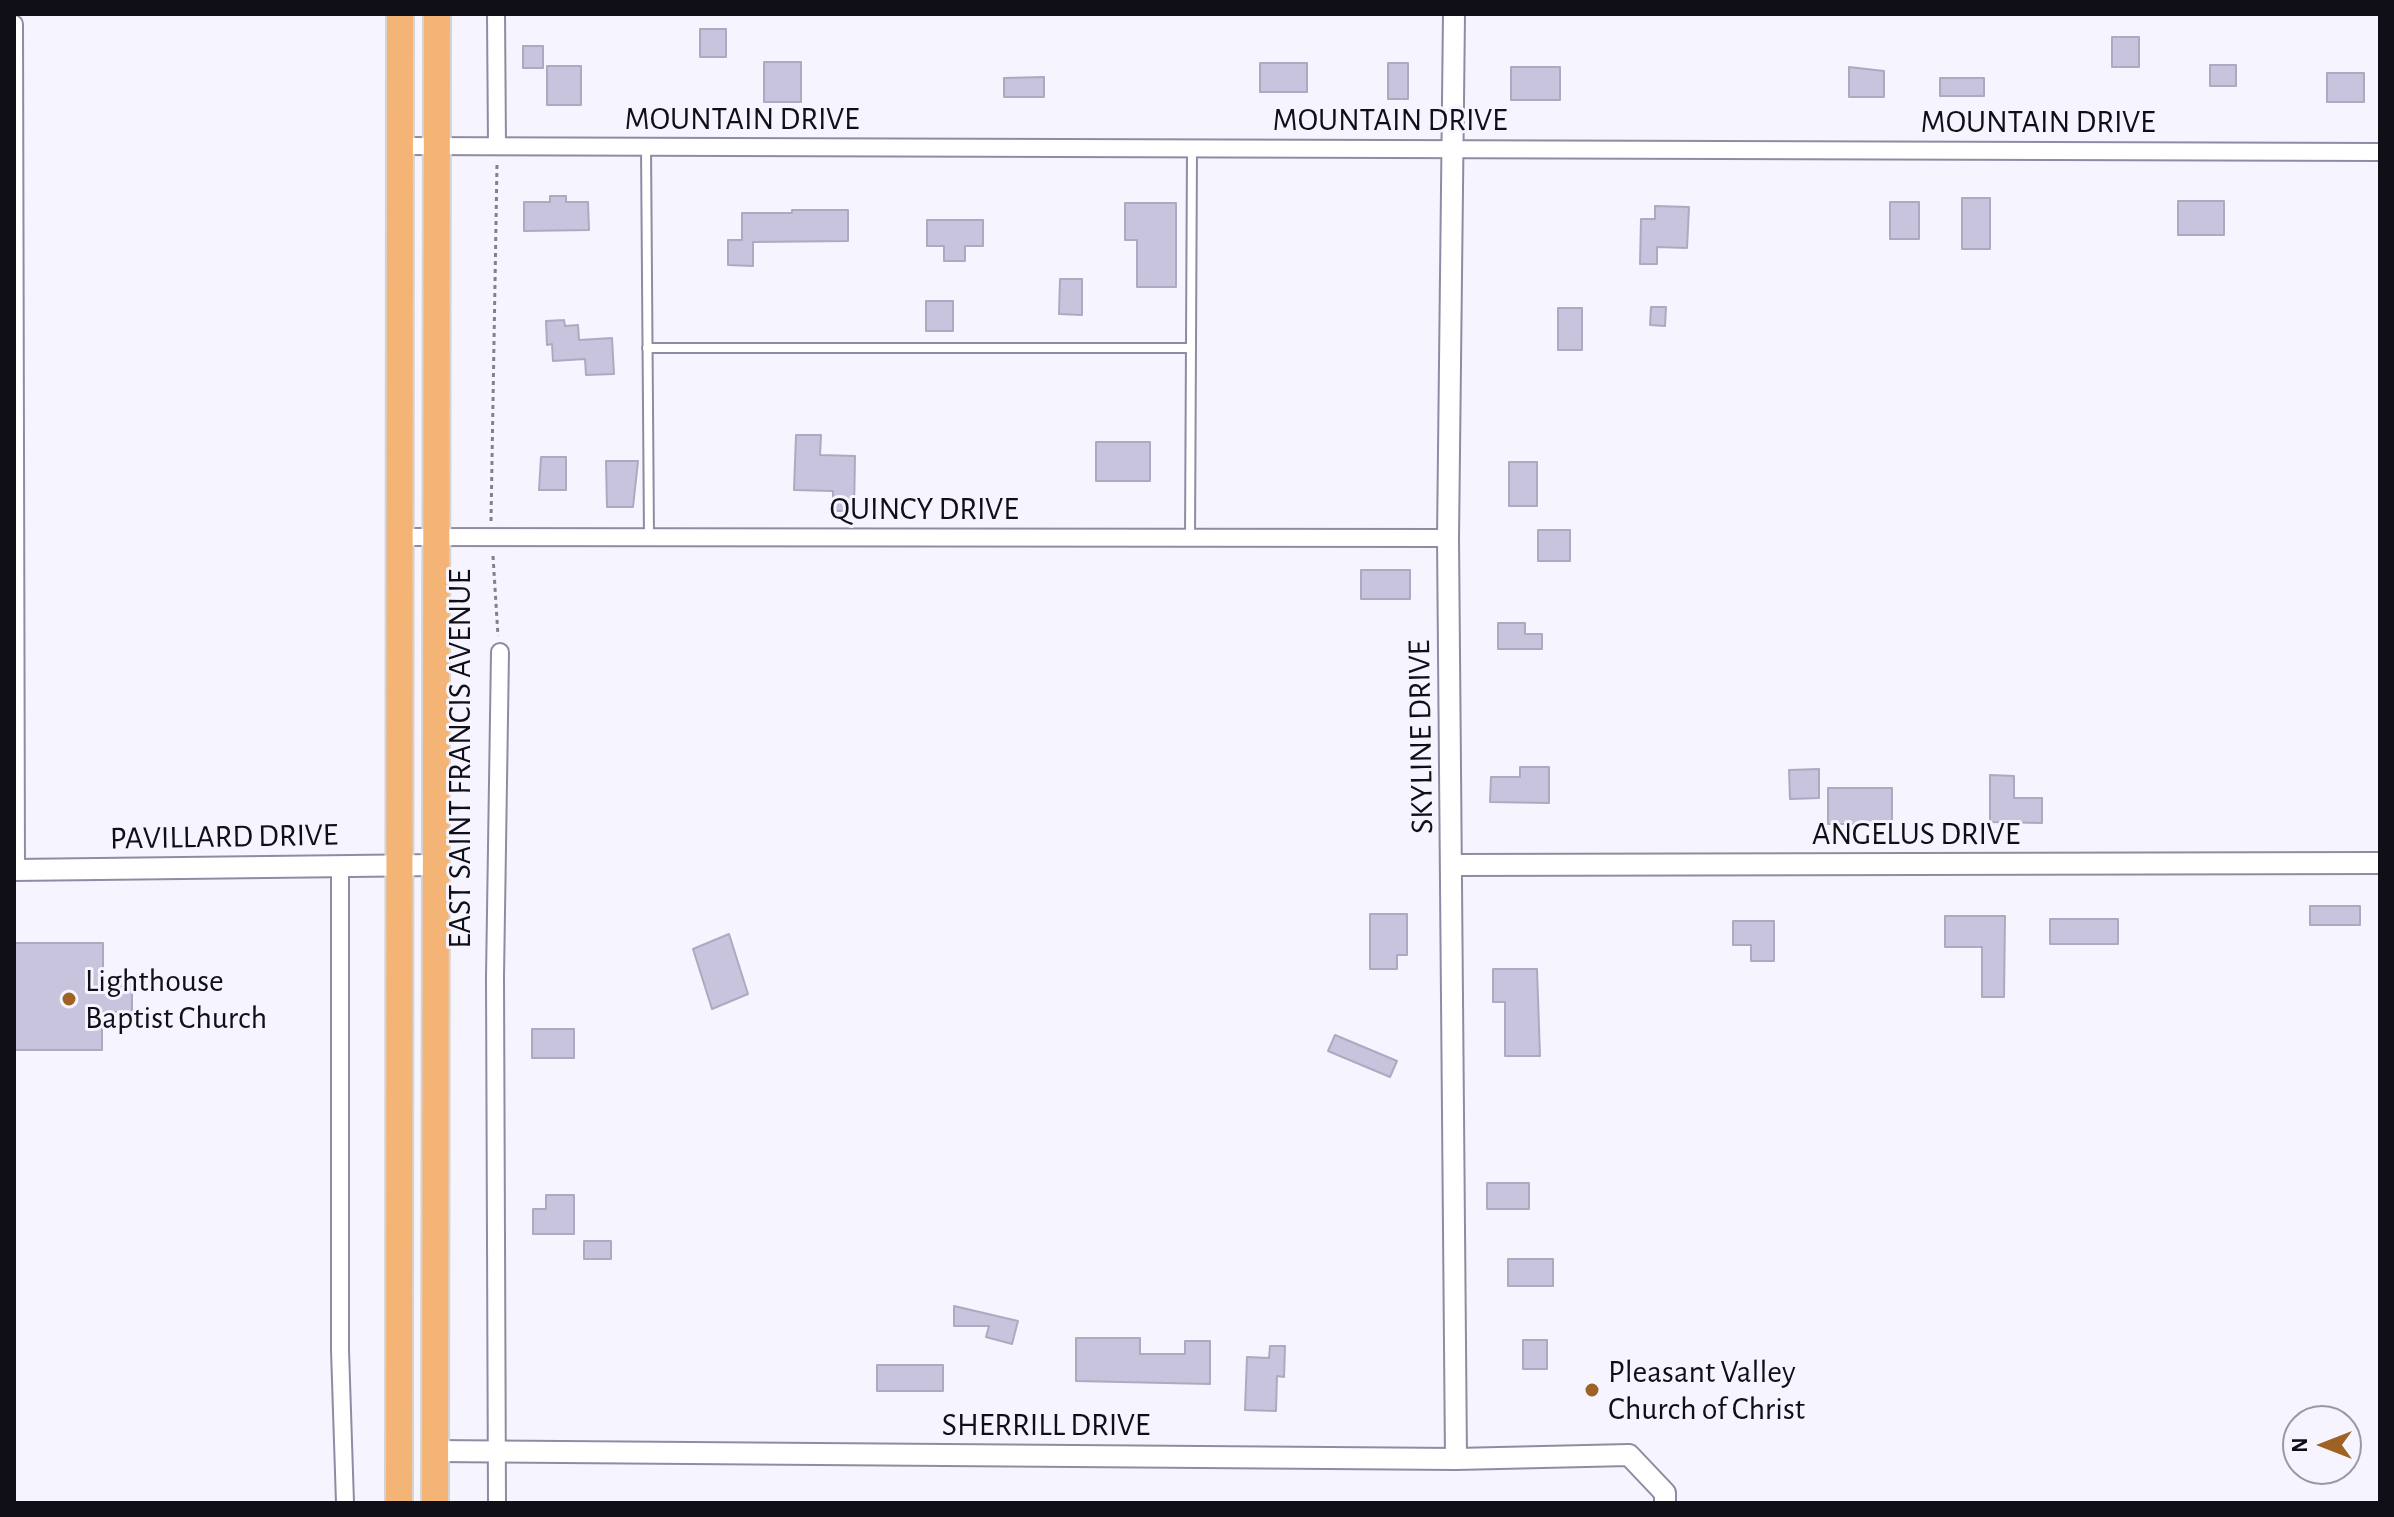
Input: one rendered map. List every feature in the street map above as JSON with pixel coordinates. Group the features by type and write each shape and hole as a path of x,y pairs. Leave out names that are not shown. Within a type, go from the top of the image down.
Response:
{"highway":[{"name":"EAST SAINT FRANCIS AVENUE","path":"399,1503 400,14"},
{"name":"EAST SAINT FRANCIS AVENUE","path":"435,1503 437,14"}],"street":[{"path":"496,14 497,146"},
{"name":"SKYLINE DRIVE","path":"1454,14 1448,538 1456,1459"},
{"path":"14,24 15,870"},
{"name":"MOUNTAIN DRIVE","path":"400,146 2380,152"},
{"name":"QUINCY DRIVE","path":"400,537 1448,538"},
{"name":"EAST SAINT FRANCIS AVENUE","path":"497,1503 495,977 500,652"},
{"name":"ANGELUS DRIVE","path":"1453,865 2380,863"},
{"name":"PAVILLARD DRIVE","path":"15,870 435,865"},
{"path":"340,866 340,1350 345,1503"},
{"name":"SHERRILL DRIVE","path":"399,1451 1456,1459 1629,1455 1665,1493 1665,1503"}],"lane":[{"path":"646,146 649,537"},
{"path":"1190,538 1192,148"},
{"path":"647,348 1191,348"}],"path":[{"name":"EAST SAINT FRANCIS AVENUE","path":"497,146 491,537 500,652"}],"building":[{"path":"700,29 726,29 726,57 700,57"},
{"path":"2112,37 2139,37 2139,67 2112,67"},
{"path":"523,46 543,46 543,68 523,68"},
{"path":"764,62 801,62 801,102 764,102"},
{"path":"1260,63 1307,63 1307,92 1260,92"},
{"path":"1388,63 1408,63 1408,99 1388,99"},
{"path":"2210,65 2236,65 2236,86 2210,86"},
{"path":"547,66 581,66 581,105 547,105"},
{"path":"1511,67 1560,67 1560,100 1511,100"},
{"path":"1849,67 1884,71 1884,97 1849,97"},
{"path":"2327,73 2364,73 2364,102 2327,102"},
{"path":"1044,77 1044,97 1004,97 1004,78"},
{"path":"1940,78 1984,78 1984,96 1940,96"},
{"path":"550,196 566,196 566,202 588,202 589,230 524,231 524,202 550,202"},
{"path":"1962,198 1990,198 1990,249 1962,249"},
{"path":"2178,201 2224,201 2224,235 2178,235"},
{"path":"1890,202 1919,202 1919,239 1890,239"},
{"path":"1125,203 1176,203 1176,287 1137,287 1137,240 1125,240"},
{"path":"1655,206 1689,207 1687,248 1657,247 1657,264 1640,264 1641,219 1655,219"},
{"path":"792,210 848,210 848,241 753,242 753,266 728,265 728,240 742,240 742,213 792,213"},
{"path":"927,220 983,220 983,246 965,246 965,261 944,261 944,246 927,246"},
{"path":"1060,279 1082,279 1082,315 1059,314"},
{"path":"926,301 953,301 953,331 926,331"},
{"path":"1651,307 1666,307 1665,326 1650,325"},
{"path":"1558,308 1582,308 1582,350 1558,350"},
{"path":"564,320 565,326 578,325 579,340 612,338 614,374 586,375 585,359 553,361 552,344 547,345 546,321"},
{"path":"796,435 821,435 820,455 855,456 854,511 833,511 833,491 794,490"},
{"path":"1096,442 1150,442 1150,481 1096,481"},
{"path":"541,457 566,457 566,490 539,490"},
{"path":"606,461 638,461 633,507 607,507"},
{"path":"1509,462 1537,462 1537,506 1509,506"},
{"path":"1538,530 1570,530 1570,561 1538,561"},
{"path":"1361,570 1410,570 1410,599 1361,599"},
{"path":"1498,623 1525,623 1525,634 1542,634 1542,649 1498,649"},
{"path":"1520,767 1549,767 1549,803 1490,802 1491,777 1520,777"},
{"path":"1819,769 1819,798 1790,799 1789,770"},
{"path":"1990,775 2014,776 2014,798 2042,798 2042,823 1990,822"},
{"path":"1828,788 1892,788 1892,824 1828,824"},
{"path":"2310,906 2360,906 2360,925 2310,925"},
{"path":"1370,914 1407,914 1407,955 1397,955 1397,969 1370,969"},
{"path":"1945,916 2005,916 2004,997 1982,997 1982,947 1945,947"},
{"path":"2050,919 2118,919 2118,944 2050,944"},
{"path":"1733,921 1774,921 1774,961 1751,961 1751,945 1733,945"},
{"path":"729,934 748,994 712,1009 693,949"},
{"path":"14,943 103,943 103,980 132,980 132,1012 102,1012 102,1050 14,1050"},
{"path":"1493,969 1537,969 1540,1056 1505,1056 1505,1002 1493,1002"},
{"path":"532,1029 574,1029 574,1058 532,1058"},
{"path":"1335,1035 1397,1061 1390,1077 1328,1051"},
{"path":"1487,1183 1529,1183 1529,1209 1487,1209"},
{"path":"546,1195 574,1195 574,1234 533,1234 533,1209 546,1209"},
{"path":"584,1241 611,1241 611,1259 584,1259"},
{"path":"1508,1259 1553,1259 1553,1286 1508,1286"},
{"path":"954,1306 1018,1321 1012,1344 986,1337 989,1326 954,1326"},
{"path":"1076,1338 1140,1338 1140,1354 1185,1354 1185,1341 1210,1341 1210,1384 1076,1381"},
{"path":"1523,1340 1547,1340 1547,1369 1523,1369"},
{"path":"1270,1346 1285,1346 1284,1377 1277,1376 1276,1411 1245,1410 1247,1357 1269,1358"},
{"path":"877,1365 943,1365 943,1391 877,1391"}],"place":[{"name":"Lighthouse Baptist Church","path":"69,999"},
{"name":"Pleasant Valley Church of Christ","path":"1592,1390"}]}
